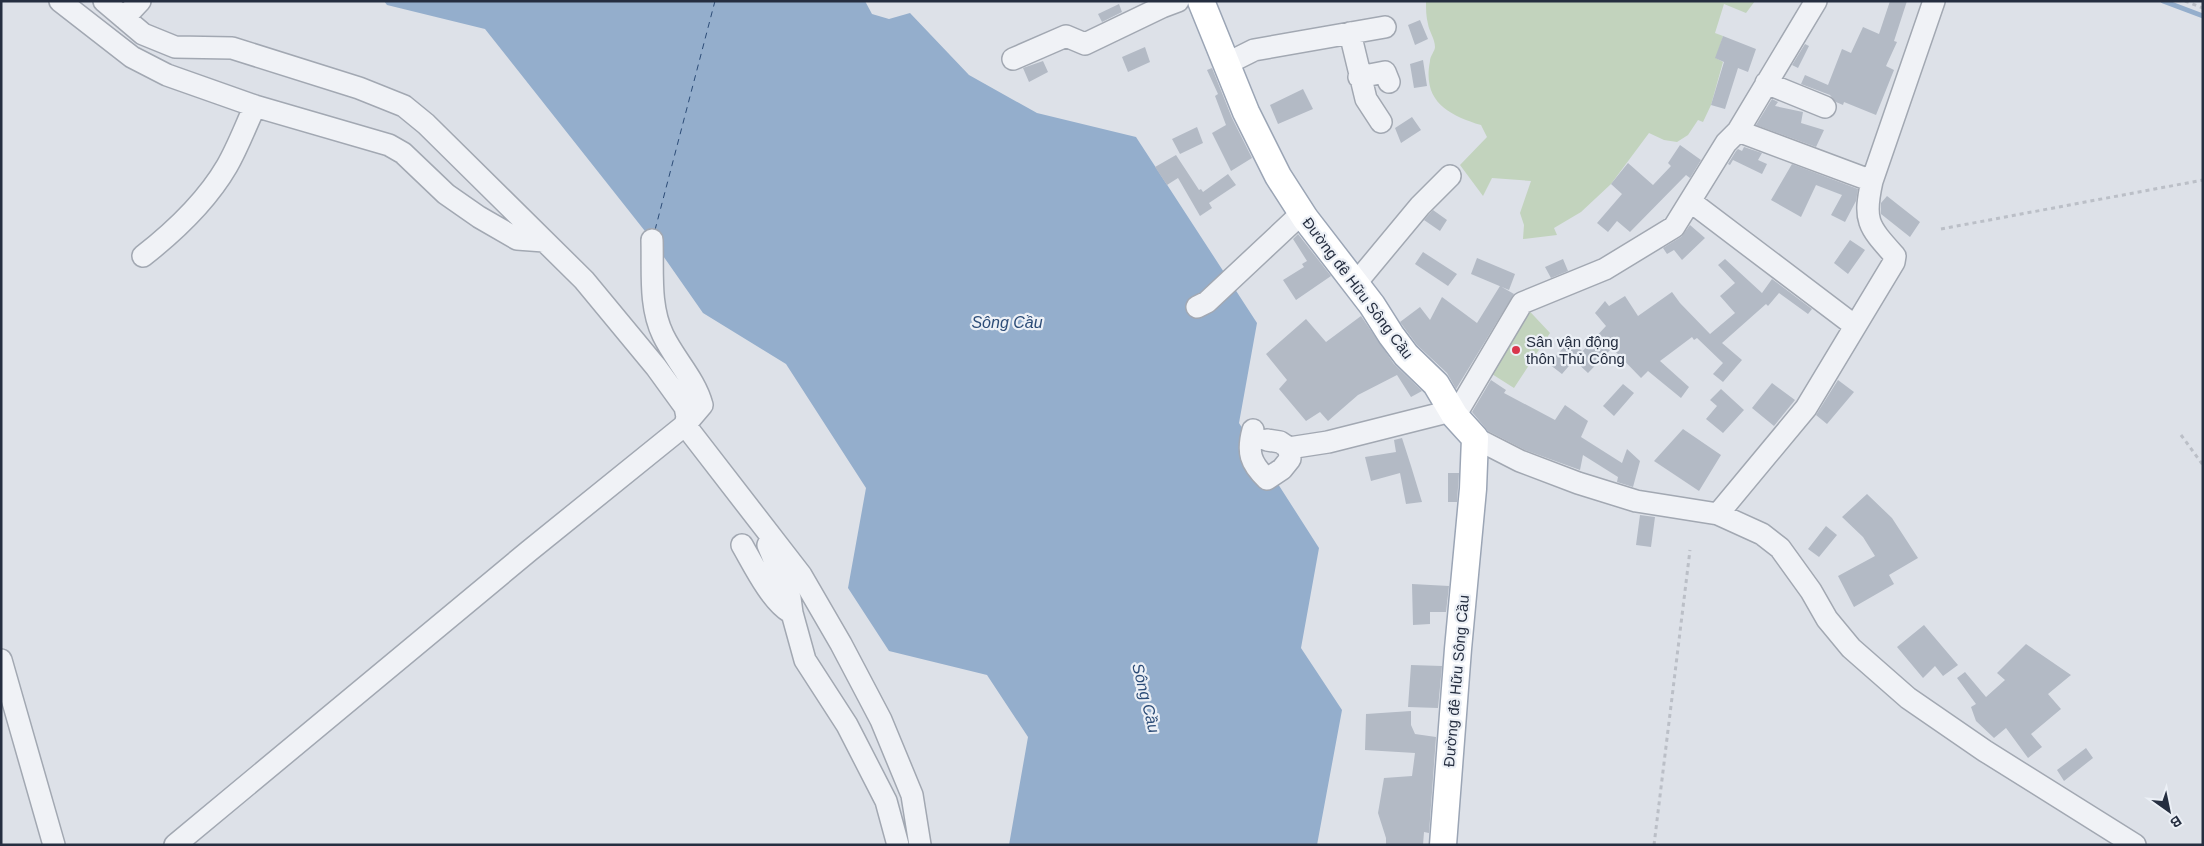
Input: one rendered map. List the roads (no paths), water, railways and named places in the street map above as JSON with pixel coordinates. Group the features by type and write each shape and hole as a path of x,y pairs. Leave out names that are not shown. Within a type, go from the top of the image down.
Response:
{"main road":[{"name":"Đường đê Hữu Sông Cầu","path":"1201,1 1246,112 1278,176 1406,355 1443,393 1446,402 1454,414 1475,438 1473,489 1458,649 1443,845"}],"street":[{"path":"60,1 132,57 166,75 255,106 389,145 403,153 446,194 479,217 517,239 544,241"},
{"path":"104,1 143,34 175,47 232,48 359,88 404,106 426,124 584,280 656,366 685,407 687,417 685,425"},
{"path":"124,18 140,1"},
{"path":"1014,59 1066,36 1085,44 1178,1"},
{"path":"1289,448 1290,459 1282,469 1267,478 1256,468 1249,446 1260,435 1280,442 1289,448 1328,442 1454,414 1522,303 1605,269 1674,227 1726,143 1738,131 1816,1"},
{"path":"1718,514 1806,408 1894,262 1895,256 1873,230 1866,206 1872,181 1934,1"},
{"path":"1226,64 1254,50 1385,27"},
{"path":"1350,33 1366,99 1381,122"},
{"path":"1359,76 1385,72 1389,82"},
{"path":"1766,83 1826,108"},
{"path":"143,256 175,232 203,200 227,166 255,106"},
{"path":"1738,131 1872,181"},
{"path":"1356,283 1420,206 1450,176"},
{"path":"1690,201 1855,326"},
{"path":"1197,307 1207,302 1302,212"},
{"path":"175,845 529,551 685,425 702,406 698,390 674,357 662,334 654,310 652,240"},
{"path":"685,425 801,575 841,644 881,720 912,795 920,845"},
{"path":"1475,438 1520,461 1578,483 1636,501 1718,514 1762,534 1780,548 1811,591 1827,619 1851,648 1908,698 1985,752 2135,845"},
{"path":"758,521 790,598 792,613 805,660 847,725 882,795 898,845"},
{"path":"742,545 781,606 792,613"},
{"path":"1,660 54,845"}],"water":[{"name":"Sông Cầu","path":"384,1 865,1 872,14 889,19 910,13 969,75 1037,113 1136,137 1257,323 1239,423 1319,548 1301,648 1342,710 1317,845 1009,845 1028,737 987,675 889,651 848,588 866,488 786,364 703,313 652,240 485,29 387,5"}],"waterway":[{"path":"2163,1 2203,16"}],"place":[{"name":"Sân vận động thôn Thủ Công","path":"1516,350"}]}
